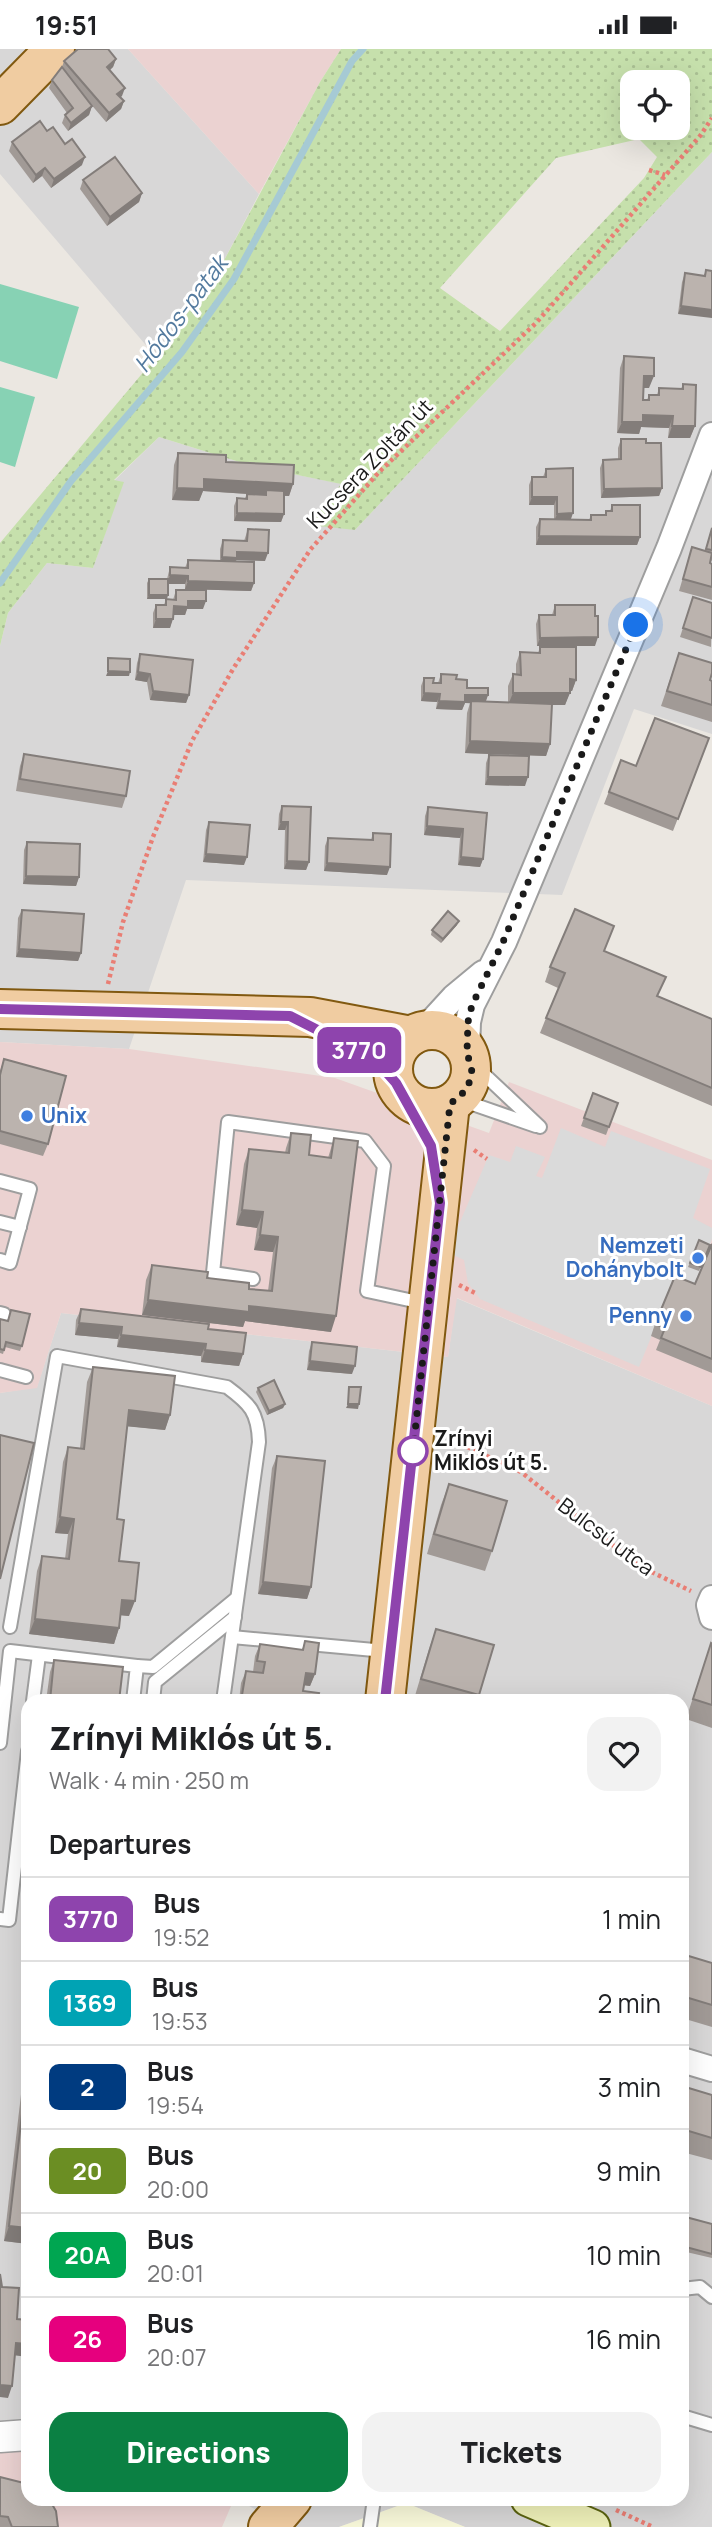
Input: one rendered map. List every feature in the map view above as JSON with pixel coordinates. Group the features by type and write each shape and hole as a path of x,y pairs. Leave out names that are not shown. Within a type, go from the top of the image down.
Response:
{"main road":[{"path":"0,105 45,53"},
{"path":"0,1009 310,1017 416,1034 435,1030 459,1041 469,1057 469,1083 454,1102 440,1203 386,1694"},
{"path":"290,1016 365,1054 379,1064 401,1091 427,1108 454,1102"},
{"path":"416,1034 402,1045 395,1057 393,1069 401,1091 431,1146 440,1203"},
{"path":"248,2527 257,2506"},
{"path":"268,2527 286,2506"},
{"path":"555,2506 585,2514"}],"street":[{"path":"469,1057 468,1022 472,1005 503,942 663,561 712,435"},
{"path":"416,1034 491,966"},
{"path":"689,2062 712,2069"},
{"path":"0,2437 21,2436"}],"lane":[{"path":"454,1102 540,1127 469,1057"},
{"path":"253,1279 213,1273 228,1122 365,1141 384,1166 367,1291 430,1305"},
{"path":"0,1181 30,1189 10,1263 0,1261"},
{"path":"0,1221 20,1227"},
{"path":"0,1313 4,1314 0,1327"},
{"path":"10,1627 57,1356 227,1387 247,1401 258,1421 258,1441 224,1694"},
{"path":"0,1370 26,1377"},
{"path":"0,1743 5,1651 153,1667 237,1598"},
{"path":"154,1694 155,1682 234,1617"},
{"path":"232,1637 390,1652"},
{"path":"34,1694 38,1654"},
{"path":"134,1694 137,1666"},
{"path":"0,1919 9,1920 21,1828"},
{"path":"689,2288 700,2287 712,2297"},
{"path":"689,2418 712,2425"},
{"path":"370,2527 373,2506"}],"path":[{"name":"Kucsera Zoltán út","path":"101,1012 123,922 153,837 192,741 233,669 310,550 379,472 536,323 700,137 712,118"},
{"path":"649,170 665,175"},
{"name":"Bulcsú utca","path":"431,1430 521,1472 639,1566 711,1605"},
{"path":"585,2514 653,2527"}],"shaded area":[{"path":"0,49 59,49 69,57 77,49 128,49 259,194 221,266 156,357 0,174"},
{"path":"128,49 341,49 259,194"},
{"path":"712,152 712,734 634,709 562,895 186,880 129,1049 0,1042 0,646 8,613 47,563 93,568 123,482 114,481 159,437 249,465 342,484 355,530"},
{"path":"0,1042 129,1049 335,1078 489,1133 509,1082 712,1160 712,1406 457,1298 448,1357 61,1313 37,1388 0,1393"},
{"path":"561,1128 605,1147 611,1131 710,1169 693,1218 712,1228 712,1239 691,1294 671,1288 639,1367 480,1299 468,1283 464,1260 447,1252 489,1155 510,1162 516,1146 545,1157 536,1176 542,1178"},
{"path":"456,1298 712,1406 712,2527 465,2527 413,2506 689,2506 689,1694 21,1694 21,2428 0,2429 0,1393 37,1387 61,1313 448,1357"},
{"path":"21,2428 21,2506 231,2506 222,2527 0,2527 0,2429"},
{"path":"249,2506 398,2506 339,2527 288,2527"},
{"path":"398,2506 413,2506 465,2527 339,2527"}],"green space":[{"path":"341,49 712,49 712,152 355,530 310,525 341,484 249,465 159,437 114,480 124,482 93,568 47,563 8,613 0,646 0,543 156,357 221,266 320,82","holes":["620,70 690,70 690,140 640,140 657,157 644,178 500,331 440,288 556,158 635,140 620,140"]},
{"path":"0,284 79,307 57,379 0,361"},
{"path":"0,387 35,397 15,467 0,462"}],"building":[{"path":"78,49 108,49 116,59 107,67 125,88 117,94 124,101 109,113 64,61"},
{"path":"62,67 92,106 71,123 65,115 73,108 52,80"},
{"path":"40,121 47,131 53,127 65,144 72,139 85,157 54,179 45,168 36,175 12,142"},
{"path":"115,157 142,193 110,217 83,180"},
{"path":"706,270 712,271 712,310 681,306 685,273 705,276"},
{"path":"624,356 654,358 654,376 644,376 643,400 649,400 649,395 659,395 659,388 683,389 683,384 696,385 695,426 672,426 673,416 643,415 643,422 622,422"},
{"path":"621,439 646,439 646,443 661,443 662,488 604,489 603,460 621,459"},
{"path":"178,453 226,455 226,462 294,465 293,484 204,479 204,489 177,488"},
{"path":"573,468 573,513 557,514 557,497 532,497 532,477 546,477 546,469"},
{"path":"266,490 284,491 284,514 237,513 237,498 247,499 247,494 266,495"},
{"path":"612,505 640,505 640,537 539,536 540,519 591,520 591,515 606,515 606,511 612,511"},
{"path":"712,528 712,550 706,549"},
{"path":"248,529 269,530 268,553 237,552 237,558 222,557 223,540 247,541"},
{"path":"692,547 712,553 712,587 683,579"},
{"path":"188,560 254,562 254,583 188,581 188,576 170,575 170,567 188,568"},
{"path":"149,579 168,579 168,595 149,595"},
{"path":"176,590 206,590 206,601 188,601 188,607 174,606 173,619 156,619 156,605 166,605 166,599 176,600"},
{"path":"693,597 712,603 712,638 683,628"},
{"path":"555,605 595,605 598,637 540,638 539,615 555,615"},
{"path":"540,647 576,647 576,680 570,679 570,693 513,693 513,674 521,675 520,652 540,653"},
{"path":"679,653 712,663 712,705 667,691"},
{"path":"140,654 193,660 189,695 153,691 150,674 138,672"},
{"path":"108,658 130,659 130,672 108,671"},
{"path":"441,674 457,675 456,679 467,680 467,688 488,688 488,695 465,695 465,702 439,701 440,694 424,693 424,678 434,678 433,683 441,683"},
{"path":"471,701 552,704 550,744 470,741"},
{"path":"655,718 709,738 678,819 609,792 621,760 636,766"},
{"path":"24,754 130,771 126,796 20,779"},
{"path":"489,755 529,756 528,777 488,777"},
{"path":"282,806 311,807 309,862 287,861 288,822 281,822"},
{"path":"428,807 487,813 483,859 461,857 463,829 427,826"},
{"path":"209,822 250,825 247,857 206,854"},
{"path":"373,833 391,834 390,867 327,863 328,838 373,840"},
{"path":"27,842 80,844 79,877 26,876"},
{"path":"575,909 614,926 604,951 666,977 657,996 712,1019 712,1088 546,1018 565,973 550,967"},
{"path":"22,910 84,914 81,953 19,949"},
{"path":"448,911 459,921 443,939 432,930"},
{"name":"Unix","path":"4,1059 66,1076 48,1144 0,1131 0,1075"},
{"path":"593,1093 618,1103 609,1127 584,1118"},
{"path":"291,1133 311,1135 309,1155 331,1158 334,1138 358,1141 336,1316 249,1306 249,1312 148,1300 152,1265 208,1272 207,1278 249,1283 249,1289 272,1291 278,1237 260,1235 263,1212 242,1210 249,1149 289,1153"},
{"name":"Nemzeti Dohánybolt","path":"699,1240 710,1245 701,1267 690,1263"},
{"name":"Penny","path":"712,1244 712,1359 661,1338 665,1328 655,1324 675,1276 695,1284"},
{"path":"81,1309 209,1324 208,1329 246,1333 243,1354 205,1350 206,1344 121,1335 122,1327 79,1323"},
{"path":"11,1310 30,1314 22,1346 6,1342 4,1350 0,1349 0,1319 8,1321"},
{"path":"312,1342 357,1347 355,1366 310,1361"},
{"path":"93,1367 175,1376 170,1415 129,1410 117,1519 124,1520 119,1561 139,1563 135,1601 122,1600 119,1628 35,1619 42,1556 69,1559 74,1519 60,1517 68,1447 84,1449"},
{"path":"274,1380 285,1404 269,1411 258,1388"},
{"path":"349,1387 361,1387 359,1404 348,1404"},
{"path":"0,1435 34,1443 0,1579"},
{"path":"277,1456 325,1461 311,1587 263,1582"},
{"path":"449,1484 507,1501 492,1551 434,1534"},
{"path":"436,1629 494,1645 479,1694 421,1679"},
{"path":"305,1641 319,1643 315,1674 306,1673 303,1691 319,1694 242,1694 246,1671 263,1673 265,1662 257,1661 260,1644 303,1650"},
{"path":"712,1644 712,1705 693,1699"},
{"path":"54,1660 123,1667 120,1694 51,1694"},
{"path":"689,1956 712,1963 712,2005 689,1998"},
{"path":"689,2088 712,2095 712,2138 689,2131"},
{"path":"21,2123 21,2227 9,2226"},
{"path":"689,2218 712,2224 712,2254 689,2248"},
{"path":"0,2274 2,2287 19,2288 17,2319 21,2319 21,2343 16,2343 12,2386 0,2385"},
{"path":"0,2477 21,2482 21,2506 53,2506 58,2527 12,2527 8,2517 0,2516"}],"waterway":[{"name":"Hódos-patak","path":"0,583 71,481 182,352 234,279 352,61 363,49"}],"bus line":[{"name":"3770","path":"0,1009 290,1016 365,1054 379,1064 406,1098 431,1146 440,1203 386,1694"}],"place":[{"name":"Unix","path":"27,1116"},
{"name":"Nemzeti Dohánybolt","path":"698,1258"},
{"name":"Penny","path":"686,1316"},
{"name":"Zrínyi Miklós út 5.","path":"413,1451"}],"route":[{"path":"413,1451 450,1104 464,1092 472,1072 467,1052 468,1022 472,1005 503,942 636,625"}]}
